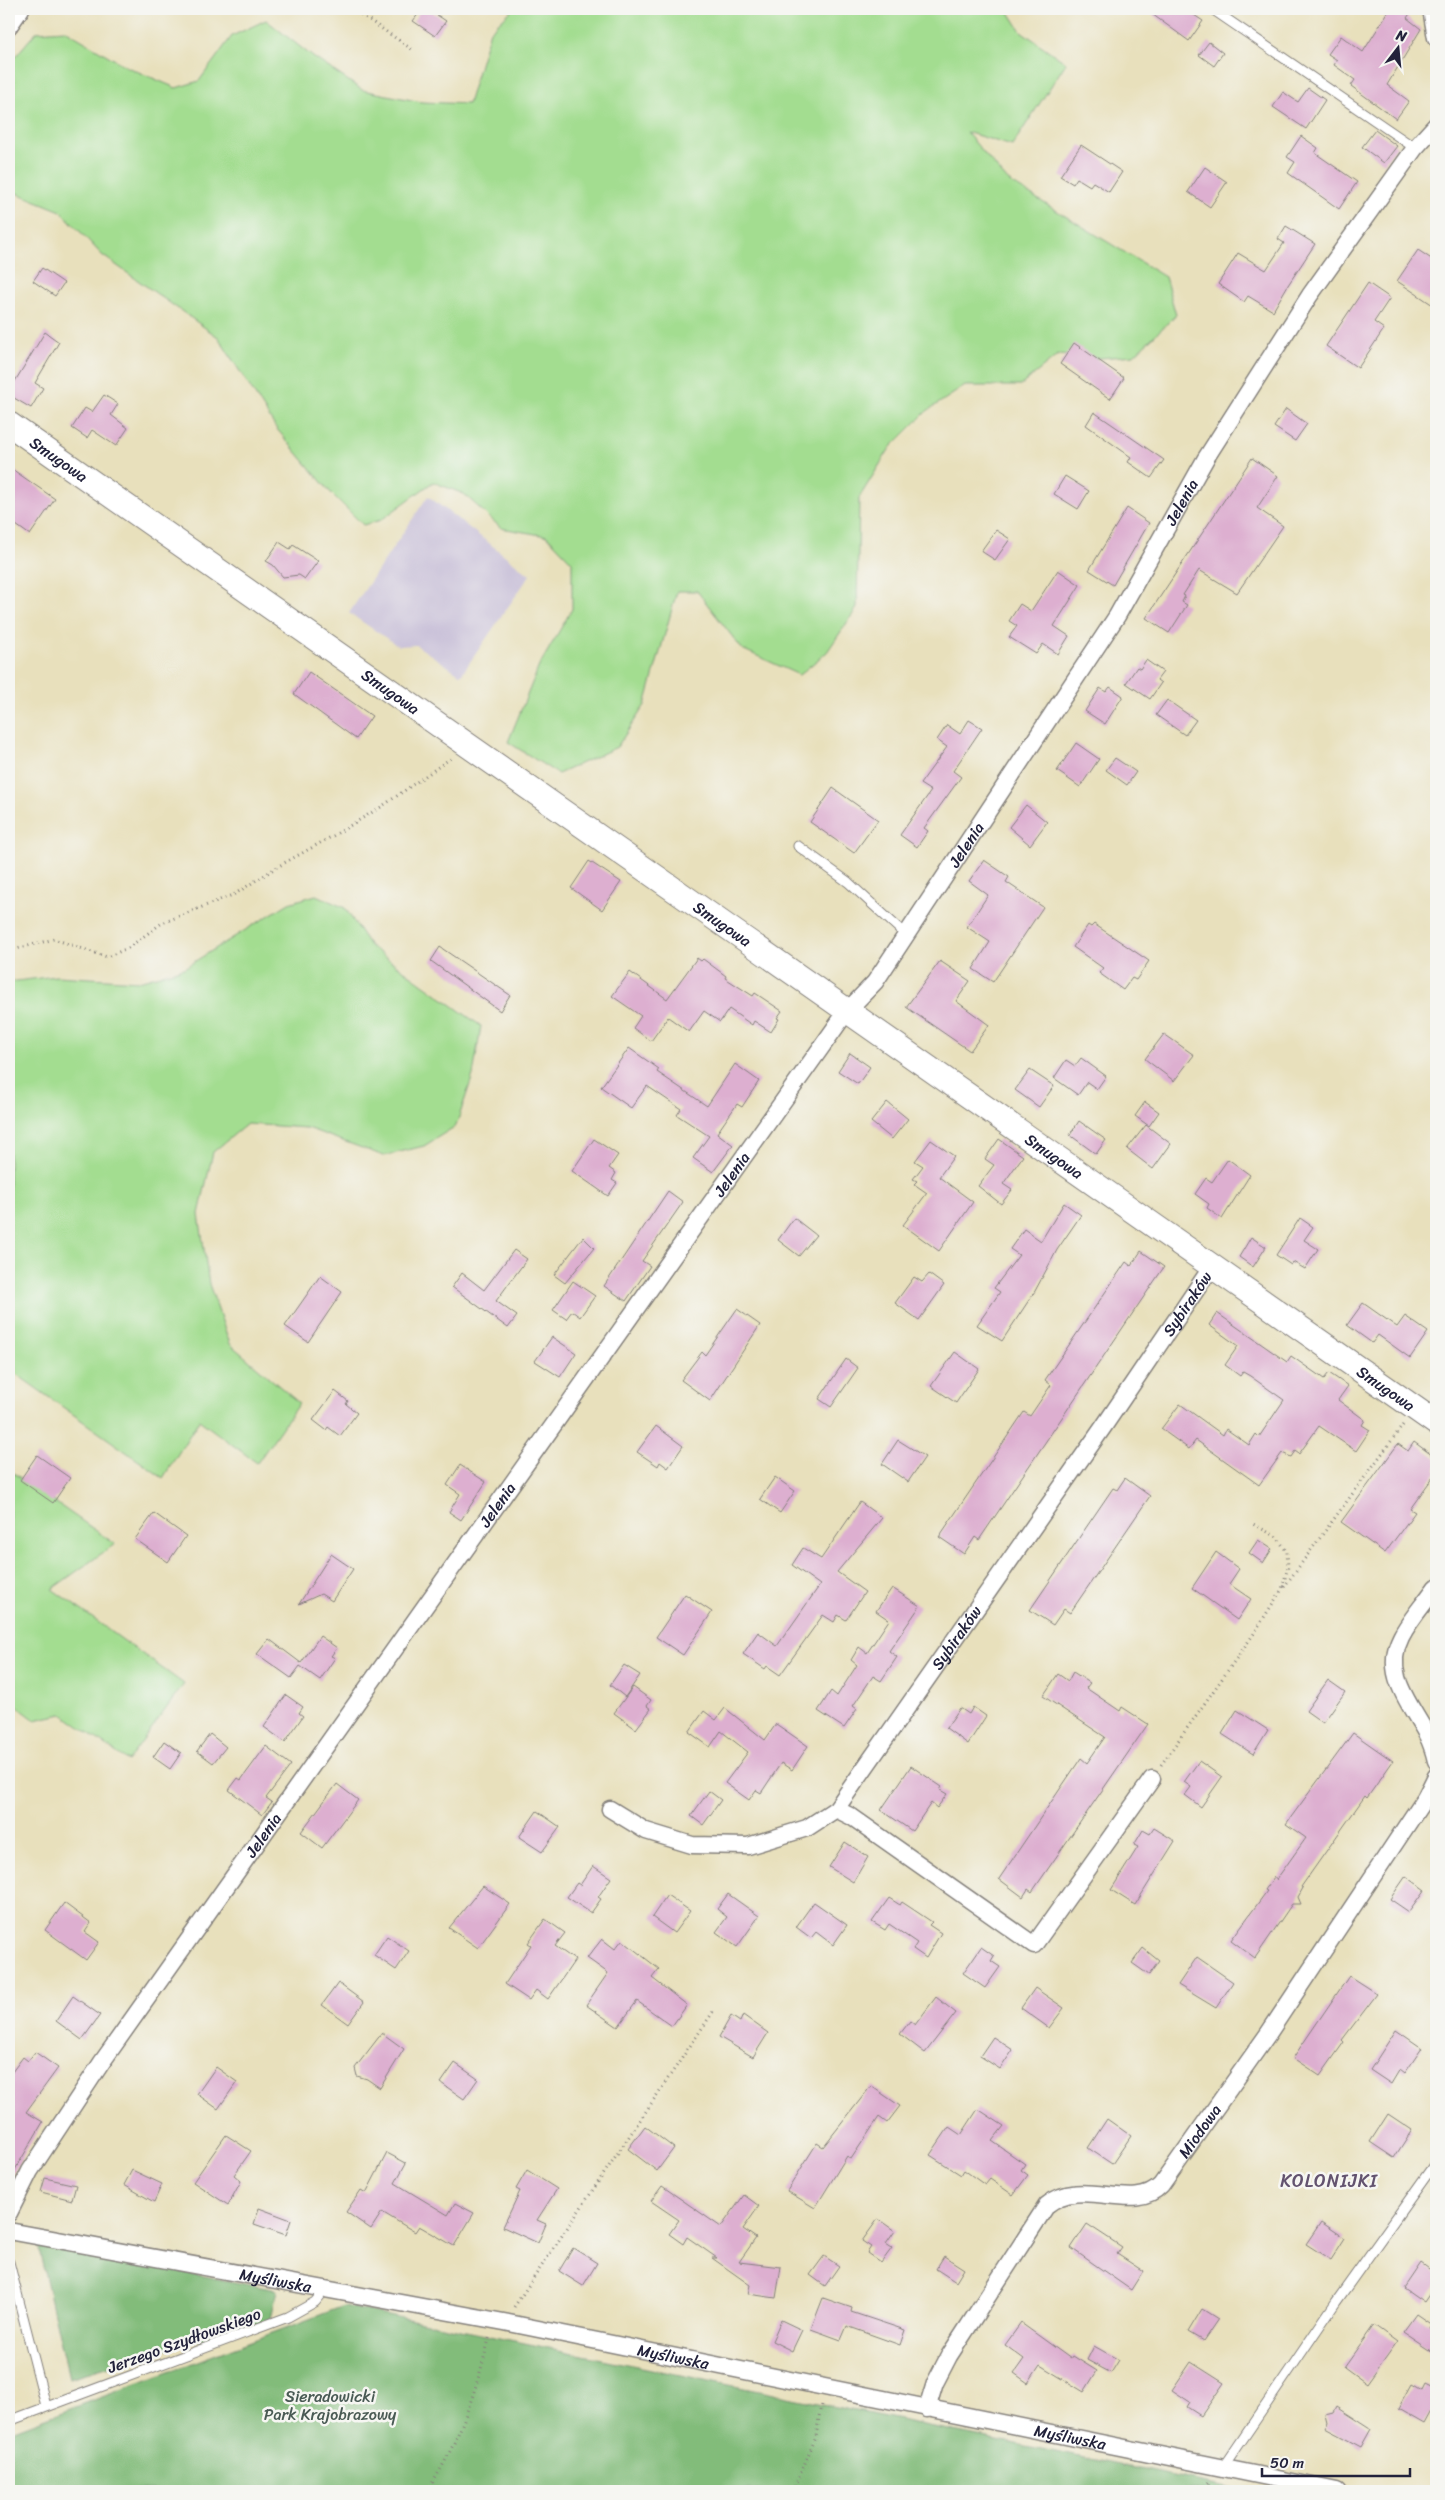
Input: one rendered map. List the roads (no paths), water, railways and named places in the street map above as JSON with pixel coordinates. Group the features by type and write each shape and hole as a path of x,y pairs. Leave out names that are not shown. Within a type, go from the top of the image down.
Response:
{"street":[{"path":"9,26 21,9"},
{"path":"1431,9 1436,38"},
{"name":"Jelenia","path":"9,2213 30,2171 102,2062 847,1011 875,982 1117,616 1206,458 1310,295 1414,148 1436,125"},
{"name":"Smugowa","path":"9,424 1213,1265 1436,1423"},
{"name":"Sybiraków","path":"610,1809 646,1831 692,1845 748,1846 806,1828 836,1809 1104,1426 1213,1265"},
{"path":"1436,1586 1402,1636 1396,1650 1394,1666 1401,1691 1428,1736 1436,1761"},
{"name":"Miodowa","path":"927,2409 935,2383 949,2356 1047,2205 1055,2198 1085,2192 1136,2197 1146,2196 1154,2193 1161,2186 1268,2034 1425,1798 1436,1776"},
{"path":"836,1809 852,1817 1034,1945 1152,1779"},
{"name":"Myśliwska","path":"9,2231 499,2322 1337,2491"}],"lane":[{"path":"1212,9 1414,148"},
{"path":"798,846 848,882 906,935"},
{"path":"1223,2468 1336,2302 1436,2162"},
{"path":"9,2262 46,2406"},
{"name":"Jerzego Szydłowskiego","path":"9,2421 288,2317 315,2302 325,2290"}],"district":[{"name":"KOLONIJKI","path":"1329,2181"}],"park label":[{"name":"Sieradowicki Park Krajobrazowy","path":"330,2405"}]}
